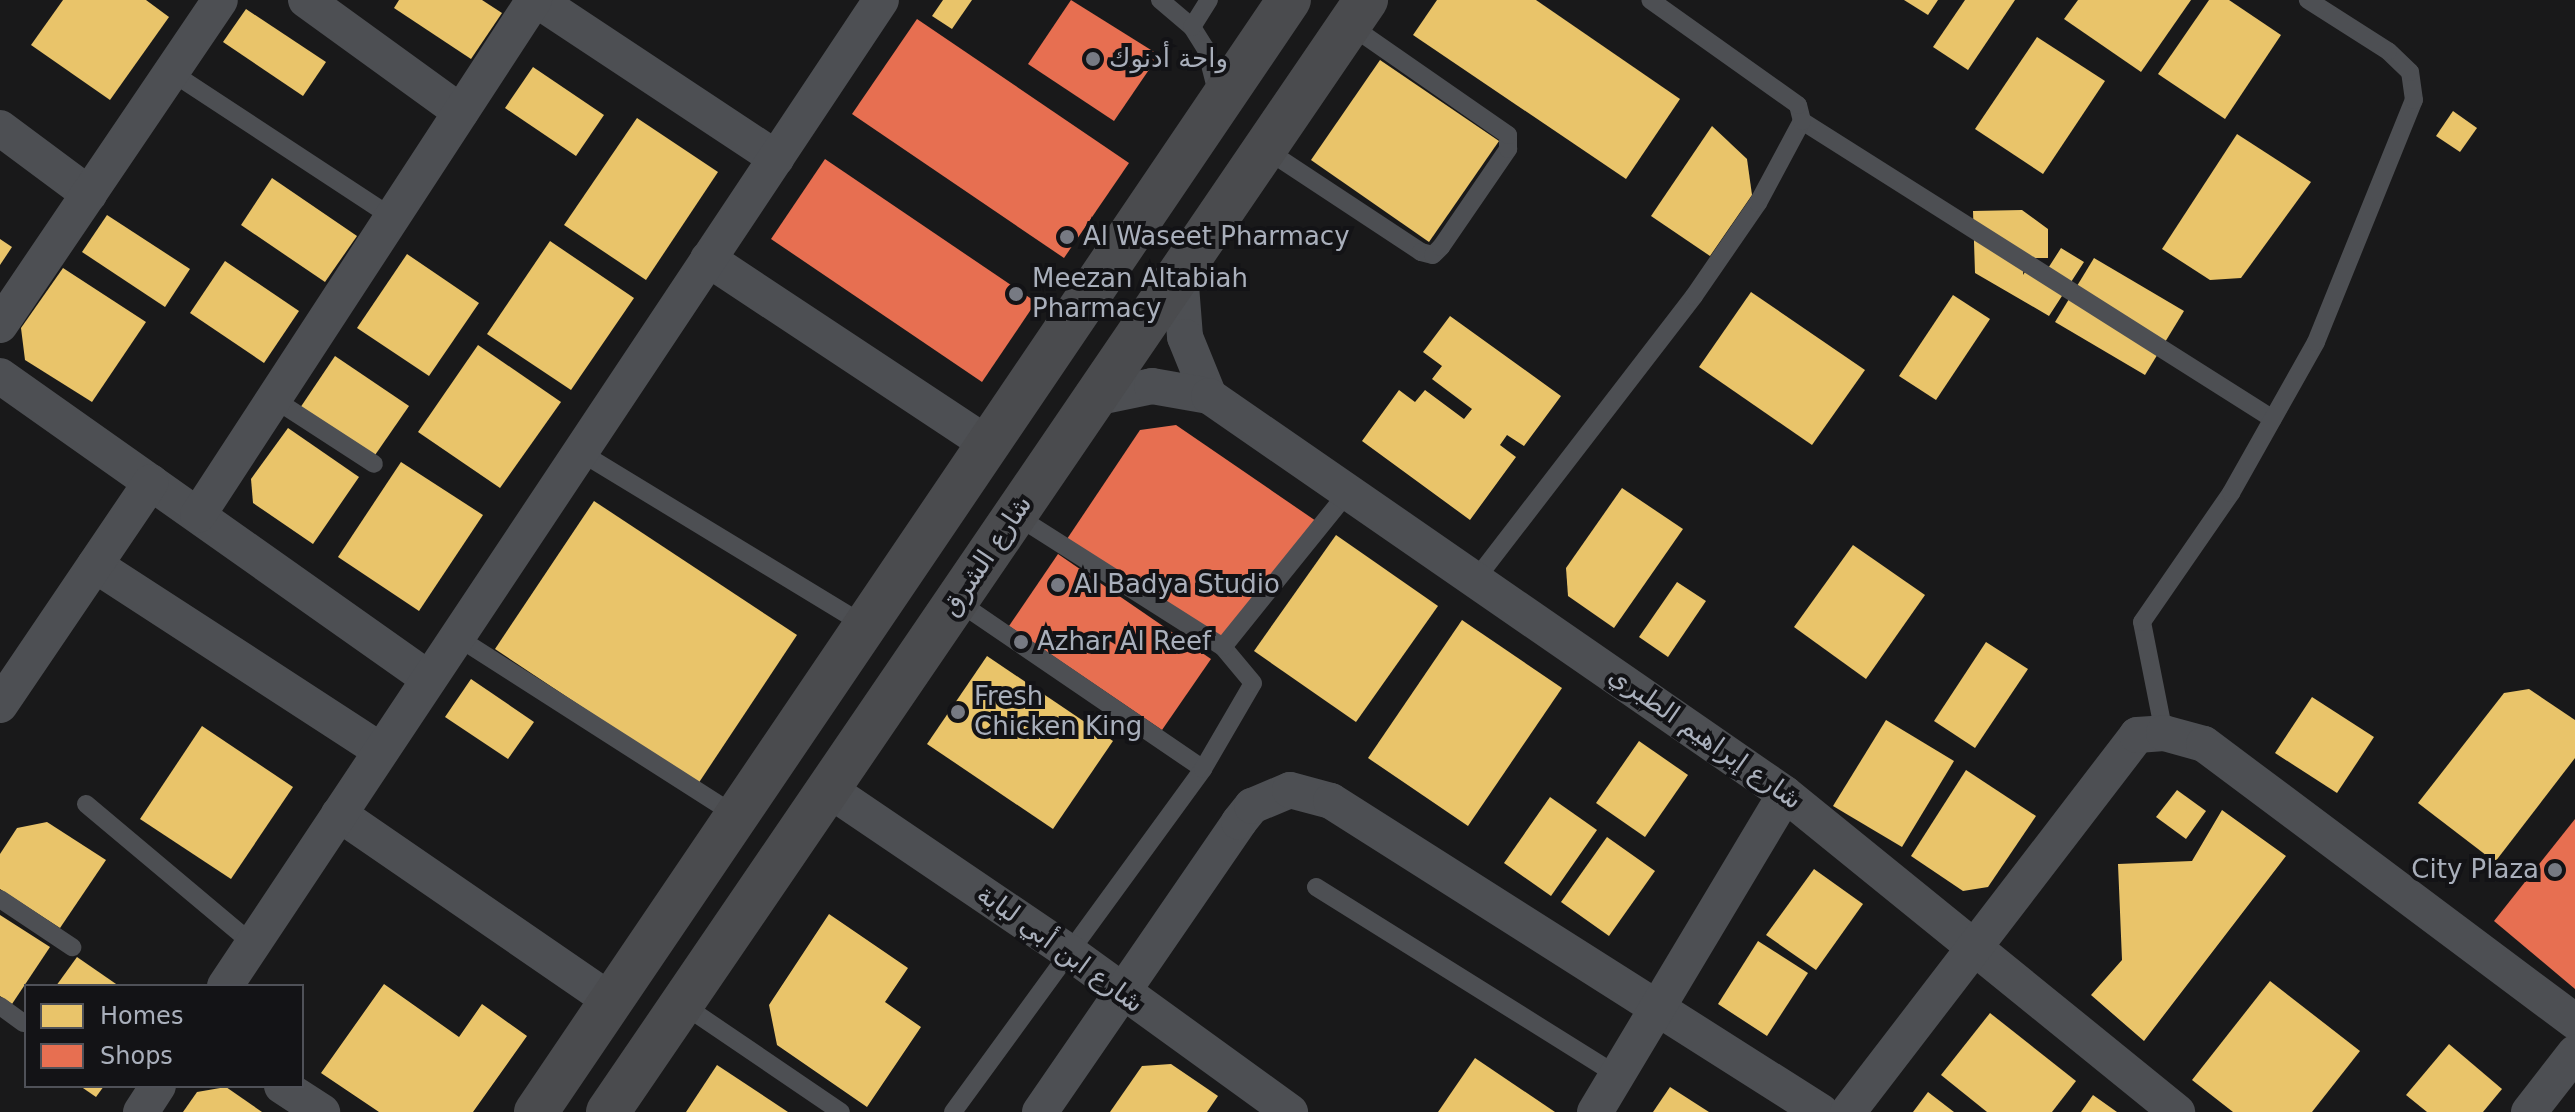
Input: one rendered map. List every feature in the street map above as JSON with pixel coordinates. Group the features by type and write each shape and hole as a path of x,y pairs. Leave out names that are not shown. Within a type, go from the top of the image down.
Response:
{"main road":[{"path":"536,1112 734,814 866,626 985,442 1289,0"},
{"name":"شارع الشرق","path":"608,1112 1358,13"}],"street":[{"path":"0,325 220,0"},
{"path":"306,0 461,112"},
{"path":"198,515 536,0 776,158"},
{"path":"226,984 881,0"},
{"path":"0,128 89,194"},
{"path":"708,259 985,442"},
{"path":"1180,273 1185,337 1209,396"},
{"path":"0,376 429,679"},
{"name":"شارع إبراهيم الطبري","path":"1095,398 1152,386 1209,396 1785,794 2177,1112"},
{"path":"0,705 151,482"},
{"path":"95,565 381,751"},
{"path":"1848,1112 2137,735 2164,733 2204,744 2575,1022"},
{"name":"شارع ابن أبي لبابة","path":"828,789 1069,952 1121,994 1290,1112"},
{"path":"1040,1112 1252,806 1290,790 1331,801 1821,1112"},
{"path":"1595,1112 1785,794"},
{"path":"339,814 611,1001"},
{"path":"2529,1112 2575,1053"},
{"path":"141,1112 157,1088"},
{"path":"285,1088 322,1112"}],"lane":[{"path":"1160,0 1192,27 1215,75 1218,101"},
{"path":"1192,27 1209,0"},
{"path":"1476,579 1694,296 1758,203 1802,121 1798,105 1650,0"},
{"path":"2164,733 2142,622 2231,493 2316,342 2414,100 2410,72 2388,51 2308,0"},
{"path":"1265,149 1421,252 1433,255 1441,247 1508,149 1508,135 1358,13"},
{"path":"171,72 393,218"},
{"path":"1802,121 2273,419"},
{"path":"274,399 374,464"},
{"path":"580,452 866,626"},
{"path":"1223,647 1348,492"},
{"path":"953,1112 1203,769 1253,683 1223,647 1015,515"},
{"path":"957,601 1203,769"},
{"path":"457,637 734,814"},
{"path":"86,804 253,944"},
{"path":"1316,887 1617,1075"},
{"path":"0,899 72,947"},
{"path":"682,1004 841,1112"},
{"path":"0,1006 23,1023"}],"building: Homes":[{"path":"63,0 146,0 169,17 110,100 31,45"},
{"path":"399,0 482,0 502,13 471,59 394,8"},
{"path":"943,0 972,0 952,29 932,16"},
{"path":"1437,0 1536,0 1680,99 1626,179 1413,35"},
{"path":"1904,0 1938,0 1928,15"},
{"path":"1965,0 2015,0 1968,70 1933,47"},
{"path":"2078,0 2191,0 2141,72 2064,19"},
{"path":"2209,0 2229,0 2281,35 2225,119 2158,74"},
{"path":"246,9 326,62 303,96 223,42"},
{"path":"2037,37 2105,81 2043,174 1975,129"},
{"path":"1380,60 1499,141 1429,242 1311,160"},
{"path":"533,67 604,115 576,156 505,108"},
{"path":"2453,111 2477,128 2460,152 2436,136"},
{"path":"637,118 718,172 646,280 564,225"},
{"path":"1712,126 1747,159 1752,195 1710,256 1651,216"},
{"path":"2237,134 2311,182 2241,278 2210,280 2162,249"},
{"path":"272,178 357,236 325,282 241,225"},
{"path":"2022,210 2048,229 2048,258 2024,258 2023,275 2031,263 2045,273 2061,248 2084,262 2049,316 1975,273 1973,211"},
{"path":"107,215 190,269 165,307 82,252"},
{"path":"0,239 12,247 0,265"},
{"path":"550,241 634,298 571,390 487,334"},
{"path":"407,254 479,303 429,376 357,328"},
{"path":"2094,258 2184,311 2145,375 2055,322"},
{"path":"225,261 299,311 264,363 190,313"},
{"path":"63,268 146,322 92,402 25,360 21,328"},
{"path":"1751,292 1865,370 1812,445 1699,367"},
{"path":"1953,295 1990,319 1936,400 1899,376"},
{"path":"1450,316 1561,396 1524,446 1507,435 1500,445 1516,457 1470,520 1362,441 1399,390 1415,402 1425,390 1464,419 1472,409 1432,379 1442,366 1423,352"},
{"path":"478,345 561,402 500,488 418,432"},
{"path":"335,356 409,406 373,458 300,408"},
{"path":"288,428 359,477 313,544 253,503 251,479"},
{"path":"401,462 483,515 419,611 338,557"},
{"path":"1622,488 1683,529 1614,628 1568,596 1566,568"},
{"path":"594,501 797,635 698,784 495,649"},
{"path":"1336,535 1438,606 1356,722 1254,651"},
{"path":"1853,545 1925,595 1866,679 1794,627"},
{"path":"1677,582 1706,601 1668,657 1639,637"},
{"path":"1462,620 1562,688 1468,826 1368,758"},
{"path":"1986,642 2028,669 1975,748 1934,721"},
{"path":"987,656 1113,741 1053,829 927,744"},
{"path":"471,679 534,722 508,759 445,717"},
{"path":"2529,689 2575,720 2575,758 2495,862 2418,803 2504,693"},
{"path":"2312,697 2374,737 2337,793 2275,753"},
{"path":"1886,720 1954,761 1902,847 1833,806"},
{"path":"202,726 293,787 231,879 140,819"},
{"path":"1639,741 1688,775 1645,837 1596,803"},
{"path":"1966,770 2036,816 1988,887 1963,891 1911,856"},
{"path":"2177,790 2206,811 2186,839 2156,817"},
{"path":"1550,797 1597,830 1551,896 1504,863"},
{"path":"2222,810 2286,856 2144,1041 2091,995 2122,960 2118,864 2192,861"},
{"path":"47,822 106,860 60,928 0,889 0,854 17,828"},
{"path":"1607,837 1655,871 1609,936 1561,902"},
{"path":"1814,869 1863,904 1816,970 1766,935"},
{"path":"829,914 908,968 885,1002 921,1027 867,1107 777,1045 769,1005"},
{"path":"0,915 50,947 12,1004 0,996"},
{"path":"1758,941 1808,973 1767,1036 1718,1004"},
{"path":"77,957 116,984 57,984"},
{"path":"2270,981 2360,1051 2312,1112 2233,1112 2192,1080"},
{"path":"384,984 459,1037 482,1004 527,1036 473,1112 379,1112 321,1073"},
{"path":"1990,1013 2076,1081 2052,1112 1987,1112 1941,1075"},
{"path":"2449,1044 2502,1089 2483,1112 2427,1112 2406,1095"},
{"path":"1475,1058 1555,1112 1438,1112"},
{"path":"1171,1064 1218,1096 1207,1112 1110,1112 1142,1066"},
{"path":"717,1065 788,1112 686,1112"},
{"path":"1670,1087 1709,1112 1653,1112"},
{"path":"83,1088 103,1088 96,1097"},
{"path":"227,1088 262,1112 183,1112 197,1092"},
{"path":"1928,1092 1954,1112 1913,1112"},
{"path":"2093,1095 2117,1112 2081,1112"}],"building: Shops":[{"name":"واحة أدنوك","path":"1071,0 1159,55 1114,121 1028,64"},
{"path":"917,19 1129,163 1064,258 852,114"},
{"path":"825,159 1036,302 982,382 771,239"},
{"path":"1176,425 1316,521 1229,649 1067,539 1140,430"},
{"path":"1058,554 1211,659 1162,730 1009,626"},
{"name":"City Plaza","path":"2575,819 2575,989 2494,921"}],"place":[{"name":"واحة أدنوك","path":"1093,59"},
{"name":"Al Waseet Pharmacy","path":"1067,237"},
{"name":"Meezan Altabiah Pharmacy","path":"1016,294"},
{"name":"Al Badya Studio","path":"1058,585"},
{"name":"Azhar Al Reef","path":"1021,642"},
{"name":"Fresh Chicken King","path":"958,712"},
{"name":"City Plaza","path":"2555,870"}]}
